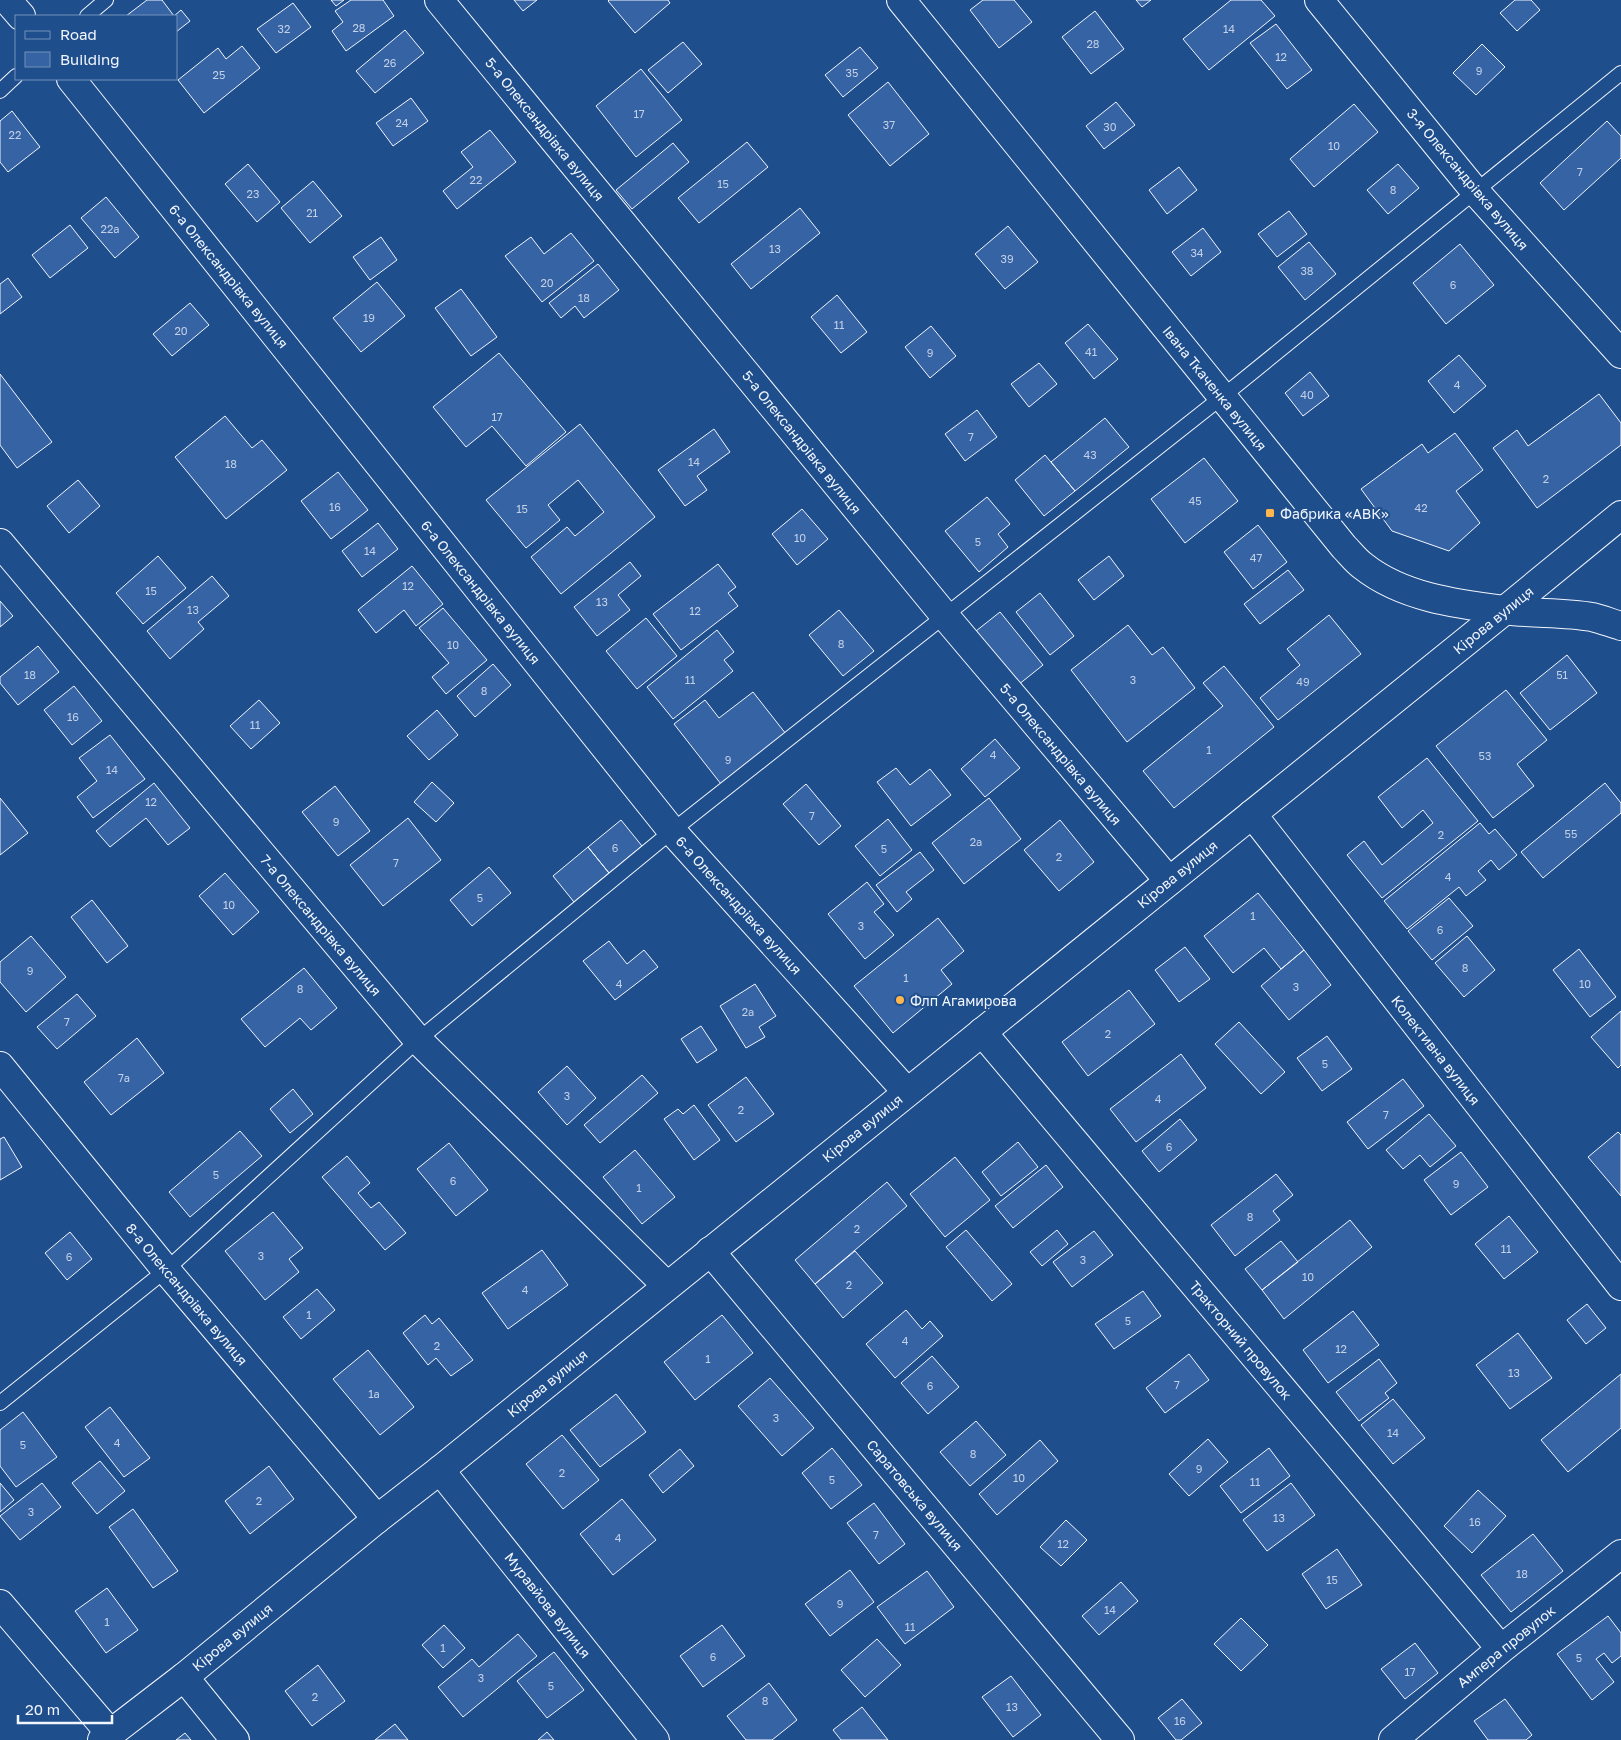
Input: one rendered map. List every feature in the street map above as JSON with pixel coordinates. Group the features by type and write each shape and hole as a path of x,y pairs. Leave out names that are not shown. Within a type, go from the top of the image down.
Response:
{"street":[{"path":"7,0 20,15"},
{"name":"5-а Олександрівка вулиця","path":"439,0 944,616 1169,881"},
{"name":"Івана Ткаченка вулиця","path":"901,0 1344,547 1362,566 1387,582 1448,601 1505,610 1584,616 1621,626"},
{"name":"3-я Олександрівка вулиця","path":"1319,0 1475,191 1621,354"},
{"name":"6-а Олександрівка вулиця","path":"73,80 672,831 907,1092"},
{"name":"Кірова вулиця","path":"106,1737 184,1677 377,1518 440,1470 1621,515"},
{"name":"7-а Олександрівка вулиця","path":"0,543 418,1040 666,1286"},
{"name":"Колективна вулиця","path":"1252,814 1621,1286"},
{"name":"Тракторний провулок","path":"982,1032 1500,1649"},
{"name":"8-а Олександрівка вулиця","path":"0,1066 166,1270 377,1518"},
{"name":"Саратовська вулиця","path":"710,1251 1120,1740"},
{"name":"Муравйова вулиця","path":"440,1470 655,1740"},
{"name":"Ампера провулок","path":"1394,1740 1500,1649 1621,1554"},
{"path":"0,1604 106,1737"},
{"path":"184,1677 235,1740"}],"lane":[{"path":"88,15 106,0"},
{"path":"0,1403 166,1270 418,1040 672,831 1222,397 1621,73"},
{"path":"0,90 15,77"}],"building":[{"path":"147,0 162,0 173,15 127,15"},
{"path":"331,0 344,0 336,6"},
{"path":"351,0 383,0 394,16 346,51 332,31 343,22 335,11"},
{"path":"514,0 537,0 523,11"},
{"path":"609,0 668,0 670,3 635,33"},
{"path":"983,0 1014,0 1032,22 999,48 970,10"},
{"path":"1136,0 1151,0 1142,7"},
{"path":"1231,0 1261,0 1275,16 1209,70 1183,39"},
{"path":"1515,0 1531,0 1540,10 1517,31 1500,13"},
{"path":"293,3 311,27 276,53 257,29"},
{"path":"181,10 190,21 178,30 178,15 175,15"},
{"path":"1095,11 1124,49 1091,74 1062,37"},
{"path":"1276,24 1312,70 1287,89 1250,43"},
{"path":"405,30 424,53 375,93 356,71"},
{"path":"683,42 702,64 668,93 648,70"},
{"path":"1482,44 1505,67 1476,95 1453,73"},
{"path":"242,46 260,68 204,113 178,80 218,48 226,59"},
{"path":"860,47 878,68 843,97 825,75"},
{"path":"641,69 682,120 636,157 596,106"},
{"path":"888,82 929,134 890,166 848,115"},
{"path":"411,98 428,121 393,146 376,123"},
{"path":"1116,102 1135,125 1104,149 1086,126"},
{"path":"1354,104 1378,132 1314,187 1290,159"},
{"path":"12,111 40,147 8,172 0,162 0,121"},
{"path":"1607,121 1621,136 1621,158 1564,210 1540,183"},
{"path":"490,130 516,162 457,209 443,191 473,167 461,152"},
{"path":"747,142 768,167 699,223 678,198"},
{"path":"673,143 689,162 632,209 616,190"},
{"path":"248,164 280,202 257,222 225,184"},
{"path":"1398,164 1419,188 1388,214 1367,190"},
{"path":"1179,167 1197,190 1167,214 1149,190"},
{"path":"313,181 342,216 310,243 281,208"},
{"path":"106,197 139,237 115,258 81,218"},
{"path":"800,208 820,233 751,289 731,264"},
{"path":"1289,211 1307,234 1277,257 1258,234"},
{"path":"70,225 88,248 50,278 32,255"},
{"path":"1008,226 1038,262 1005,289 975,254"},
{"path":"1203,228 1221,252 1191,276 1172,252"},
{"path":"571,233 594,261 542,302 505,256 531,237 544,254"},
{"path":"381,237 397,260 370,280 353,257"},
{"path":"1309,242 1336,274 1305,300 1278,267"},
{"path":"1460,244 1494,285 1446,324 1413,283"},
{"path":"598,264 619,290 584,318 575,306 561,318 549,303"},
{"path":"8,278 22,297 0,314 0,284"},
{"path":"377,282 405,316 361,352 333,318"},
{"path":"461,289 497,337 471,356 435,308"},
{"path":"837,295 867,332 841,353 811,317"},
{"path":"190,303 209,325 172,356 153,334"},
{"path":"1088,324 1118,359 1094,379 1065,343"},
{"path":"931,326 956,356 930,378 905,347"},
{"path":"499,353 566,432 526,466 492,426 466,447 433,407"},
{"path":"1459,355 1486,386 1454,413 1428,381"},
{"path":"1039,363 1057,384 1029,407 1011,384"},
{"path":"1310,372 1329,396 1303,416 1285,393"},
{"path":"0,374 52,442 17,468 0,445"},
{"path":"1599,394 1621,423 1621,445 1537,508 1493,448 1517,430 1528,446"},
{"path":"977,410 997,437 965,461 945,434"},
{"path":"225,416 252,448 262,440 287,470 226,519 175,457"},
{"path":"1105,418 1129,447 1075,491 1051,462"},
{"path":"580,424 655,517 561,594 531,557 567,527 575,536 604,512 578,480 548,505 560,520 526,548 486,500"},
{"path":"714,429 730,452 697,476 707,490 685,506 658,470"},
{"path":"1455,433 1483,470 1456,491 1480,523 1449,551 1392,531 1361,489 1422,444 1428,453"},
{"path":"1045,455 1075,491 1044,516 1015,480"},
{"path":"1204,458 1238,501 1185,543 1151,499"},
{"path":"338,472 368,510 331,539 301,501"},
{"path":"78,480 100,506 69,533 47,506"},
{"path":"987,497 1010,524 998,534 1008,547 979,572 945,531"},
{"path":"802,509 828,539 797,565 772,534"},
{"path":"378,523 398,549 362,577 342,551"},
{"path":"1258,525 1287,562 1253,589 1224,552"},
{"path":"158,556 186,588 143,624 116,593"},
{"path":"1109,556 1124,576 1094,600 1078,580"},
{"path":"630,562 641,576 618,595 630,610 597,636 574,607"},
{"path":"718,564 736,587 728,593 738,606 681,650 653,614"},
{"path":"412,566 443,604 416,626 404,610 376,633 358,610"},
{"path":"1288,570 1304,590 1260,624 1244,604"},
{"path":"212,576 229,596 198,622 204,629 170,659 147,631"},
{"path":"1040,593 1074,636 1050,655 1016,612"},
{"path":"0,601 13,616 0,627"},
{"path":"443,608 487,660 446,694 432,677 449,663 419,628"},
{"path":"839,610 874,651 843,676 809,635"},
{"path":"1000,612 1043,665 1018,685 976,631"},
{"path":"1329,615 1361,654 1278,720 1260,698 1300,665 1287,649"},
{"path":"646,618 677,656 637,689 606,651"},
{"path":"1128,625 1152,655 1163,647 1195,688 1127,742 1071,670"},
{"path":"717,630 734,652 724,660 733,671 673,719 647,687"},
{"path":"38,646 59,672 18,705 0,683 0,677"},
{"path":"1567,655 1597,693 1550,730 1520,693"},
{"path":"493,664 511,685 475,717 457,696"},
{"path":"1224,666 1274,727 1174,808 1143,771 1223,706 1203,683"},
{"path":"74,686 102,721 72,745 44,710"},
{"path":"1506,690 1547,740 1517,764 1534,786 1493,818 1436,746"},
{"path":"753,692 786,734 721,784 674,724 705,700 719,718"},
{"path":"259,700 280,723 251,749 230,726"},
{"path":"437,710 458,735 429,760 407,736"},
{"path":"110,735 145,779 93,818 77,797 97,781 79,758"},
{"path":"995,739 1020,768 985,797 961,769"},
{"path":"1427,758 1478,821 1382,898 1347,855 1364,841 1382,865 1433,823 1423,810 1402,828 1378,797"},
{"path":"896,768 910,785 930,769 951,795 911,826 877,782"},
{"path":"432,782 454,803 436,822 414,802"},
{"path":"154,783 190,828 168,845 146,818 110,847 96,831"},
{"path":"1605,783 1621,803 1621,813 1543,878 1521,852"},
{"path":"806,784 841,826 819,845 783,804"},
{"path":"335,786 370,831 338,856 302,812"},
{"path":"0,798 28,833 0,855"},
{"path":"989,798 1021,839 964,884 932,843"},
{"path":"408,818 441,860 383,906 350,865"},
{"path":"888,819 912,850 880,876 855,846"},
{"path":"621,820 642,846 609,873 588,847"},
{"path":"1060,820 1094,862 1059,891 1024,850"},
{"path":"1480,823 1489,834 1495,829 1517,855 1499,870 1491,860 1478,871 1486,880 1466,896 1459,887 1407,929 1384,901"},
{"path":"588,847 609,873 574,902 553,876"},
{"path":"920,852 934,870 906,892 912,899 897,912 876,885"},
{"path":"489,867 511,893 472,926 450,900"},
{"path":"225,873 259,912 233,935 199,896"},
{"path":"867,882 884,904 874,912 894,935 865,959 828,914"},
{"path":"1258,893 1304,950 1281,969 1264,948 1233,973 1204,936"},
{"path":"1449,898 1473,926 1432,960 1408,931"},
{"path":"92,900 128,946 107,963 71,917"},
{"path":"938,918 964,951 941,970 952,984 893,1033 854,986"},
{"path":"31,936 66,977 26,1012 0,982 0,962"},
{"path":"1467,936 1495,970 1464,997 1435,963"},
{"path":"609,941 627,964 644,950 658,967 615,1000 583,961"},
{"path":"1185,947 1210,979 1179,1002 1155,970"},
{"path":"1579,949 1616,997 1590,1017 1553,970"},
{"path":"1304,950 1331,985 1289,1020 1261,986"},
{"path":"304,968 337,1008 311,1030 300,1018 265,1047 241,1019"},
{"path":"755,984 776,1016 759,1027 765,1037 746,1048 720,1006"},
{"path":"1129,990 1155,1024 1088,1076 1062,1042"},
{"path":"77,994 96,1016 57,1049 37,1027"},
{"path":"1621,1011 1621,1065 1618,1068 1591,1037"},
{"path":"1239,1022 1285,1072 1261,1094 1215,1044"},
{"path":"701,1026 717,1050 697,1063 681,1039"},
{"path":"1327,1036 1352,1069 1322,1091 1297,1058"},
{"path":"137,1038 164,1073 111,1115 84,1082"},
{"path":"1181,1054 1206,1088 1136,1142 1110,1109"},
{"path":"567,1066 596,1098 567,1125 538,1092"},
{"path":"642,1075 658,1093 600,1143 584,1125"},
{"path":"746,1077 774,1114 736,1142 708,1105"},
{"path":"1403,1079 1424,1106 1368,1149 1347,1122"},
{"path":"293,1089 313,1114 290,1133 270,1109"},
{"path":"694,1105 720,1140 694,1160 664,1119 678,1109 683,1114"},
{"path":"1429,1114 1456,1146 1430,1167 1420,1155 1403,1169 1386,1150"},
{"path":"1180,1119 1197,1140 1159,1172 1142,1151"},
{"path":"240,1131 262,1156 190,1217 169,1192"},
{"path":"1618,1132 1621,1135 1621,1196 1588,1157"},
{"path":"4,1137 22,1167 0,1180 0,1139"},
{"path":"1018,1142 1038,1167 1001,1196 982,1172"},
{"path":"449,1143 488,1190 456,1216 417,1169"},
{"path":"635,1150 675,1197 642,1224 603,1177"},
{"path":"1461,1152 1488,1187 1451,1215 1424,1180"},
{"path":"347,1156 370,1183 358,1193 371,1208 379,1202 406,1233 385,1250 322,1177"},
{"path":"955,1157 990,1200 945,1237 910,1194"},
{"path":"1046,1165 1063,1187 1013,1228 995,1206"},
{"path":"1276,1174 1293,1195 1273,1211 1280,1220 1235,1256 1211,1225"},
{"path":"887,1182 907,1206 815,1284 795,1260"},
{"path":"273,1212 303,1248 289,1259 299,1272 265,1300 225,1251"},
{"path":"1509,1216 1538,1252 1504,1279 1475,1244"},
{"path":"1350,1220 1372,1247 1284,1319 1262,1290"},
{"path":"966,1230 1012,1284 992,1301 946,1247"},
{"path":"1057,1230 1068,1244 1042,1266 1030,1252"},
{"path":"1094,1231 1113,1255 1072,1287 1053,1262"},
{"path":"70,1232 92,1259 67,1280 45,1253"},
{"path":"1281,1241 1298,1262 1262,1290 1245,1269"},
{"path":"542,1250 568,1285 508,1329 482,1293"},
{"path":"855,1251 883,1283 843,1318 815,1284"},
{"path":"317,1289 335,1310 301,1339 283,1317"},
{"path":"1143,1291 1161,1316 1114,1349 1095,1324"},
{"path":"1587,1304 1606,1328 1586,1344 1567,1320"},
{"path":"906,1310 922,1329 930,1321 943,1336 895,1378 866,1344"},
{"path":"1353,1311 1379,1345 1328,1383 1303,1350"},
{"path":"425,1315 432,1324 439,1318 473,1360 451,1376 436,1358 428,1365 403,1333"},
{"path":"722,1315 753,1353 695,1400 664,1362"},
{"path":"1518,1333 1552,1378 1510,1409 1476,1365"},
{"path":"368,1350 414,1407 380,1435 333,1379"},
{"path":"1189,1354 1209,1380 1165,1413 1146,1388"},
{"path":"932,1356 959,1387 928,1414 901,1383"},
{"path":"1379,1359 1397,1383 1385,1393 1389,1398 1359,1421 1336,1392"},
{"path":"1621,1374 1621,1428 1568,1472 1541,1440"},
{"path":"770,1378 814,1428 782,1456 738,1406"},
{"path":"616,1394 646,1432 600,1467 570,1430"},
{"path":"1393,1399 1425,1438 1393,1464 1361,1425"},
{"path":"110,1407 150,1458 124,1477 85,1427"},
{"path":"23,1412 57,1457 16,1487 0,1466 0,1430"},
{"path":"976,1421 1006,1455 970,1486 940,1452"},
{"path":"562,1435 599,1480 563,1509 526,1464"},
{"path":"1208,1439 1228,1462 1189,1496 1169,1474"},
{"path":"1040,1440 1058,1461 997,1515 979,1494"},
{"path":"832,1448 862,1485 831,1509 802,1473"},
{"path":"1269,1448 1290,1476 1241,1513 1220,1486"},
{"path":"680,1449 694,1466 663,1493 649,1475"},
{"path":"100,1461 125,1491 97,1514 72,1483"},
{"path":"269,1466 294,1499 250,1534 225,1501"},
{"path":"0,1483 14,1500 0,1512"},
{"path":"42,1483 61,1507 20,1540 0,1516"},
{"path":"1291,1483 1315,1515 1267,1551 1243,1520"},
{"path":"1478,1490 1506,1516 1472,1553 1444,1526"},
{"path":"622,1499 656,1540 613,1575 580,1534"},
{"path":"874,1503 905,1544 879,1564 847,1523"},
{"path":"133,1509 178,1571 153,1588 109,1527"},
{"path":"1066,1520 1087,1540 1061,1566 1040,1547"},
{"path":"1533,1534 1563,1571 1511,1612 1481,1575"},
{"path":"1337,1549 1362,1585 1326,1609 1302,1574"},
{"path":"850,1570 874,1602 830,1636 805,1604"},
{"path":"927,1571 954,1607 905,1644 877,1607"},
{"path":"1121,1582 1138,1601 1099,1635 1082,1616"},
{"path":"107,1588 138,1630 106,1653 75,1611"},
{"path":"1608,1616 1621,1633 1621,1656 1612,1663 1604,1653 1596,1659 1614,1682 1592,1700 1557,1654"},
{"path":"1241,1618 1268,1645 1241,1671 1214,1644"},
{"path":"444,1625 465,1648 443,1668 422,1645"},
{"path":"722,1625 745,1656 703,1687 680,1656"},
{"path":"518,1634 537,1656 463,1717 438,1687 472,1659 479,1667"},
{"path":"877,1639 901,1665 865,1697 841,1670"},
{"path":"1415,1643 1438,1673 1405,1699 1381,1669"},
{"path":"554,1652 584,1690 547,1718 517,1681"},
{"path":"318,1665 345,1701 312,1726 285,1691"},
{"path":"1011,1676 1041,1715 1013,1737 982,1697"},
{"path":"769,1683 797,1720 772,1740 746,1740 727,1716"},
{"path":"1182,1699 1202,1723 1181,1740 1176,1740 1158,1718"},
{"path":"1505,1699 1532,1735 1526,1740 1488,1740 1474,1721"},
{"path":"862,1707 888,1740 841,1740 833,1730"},
{"path":"395,1724 408,1740 375,1740"},
{"path":"547,1732 554,1740 538,1740"},
{"path":"185,1733 191,1740 176,1740"}],"place":[{"name":"Фабрика «АВК»","path":"1270,513"},
{"name":"Флп Агамирова","path":"900,1000"}]}
